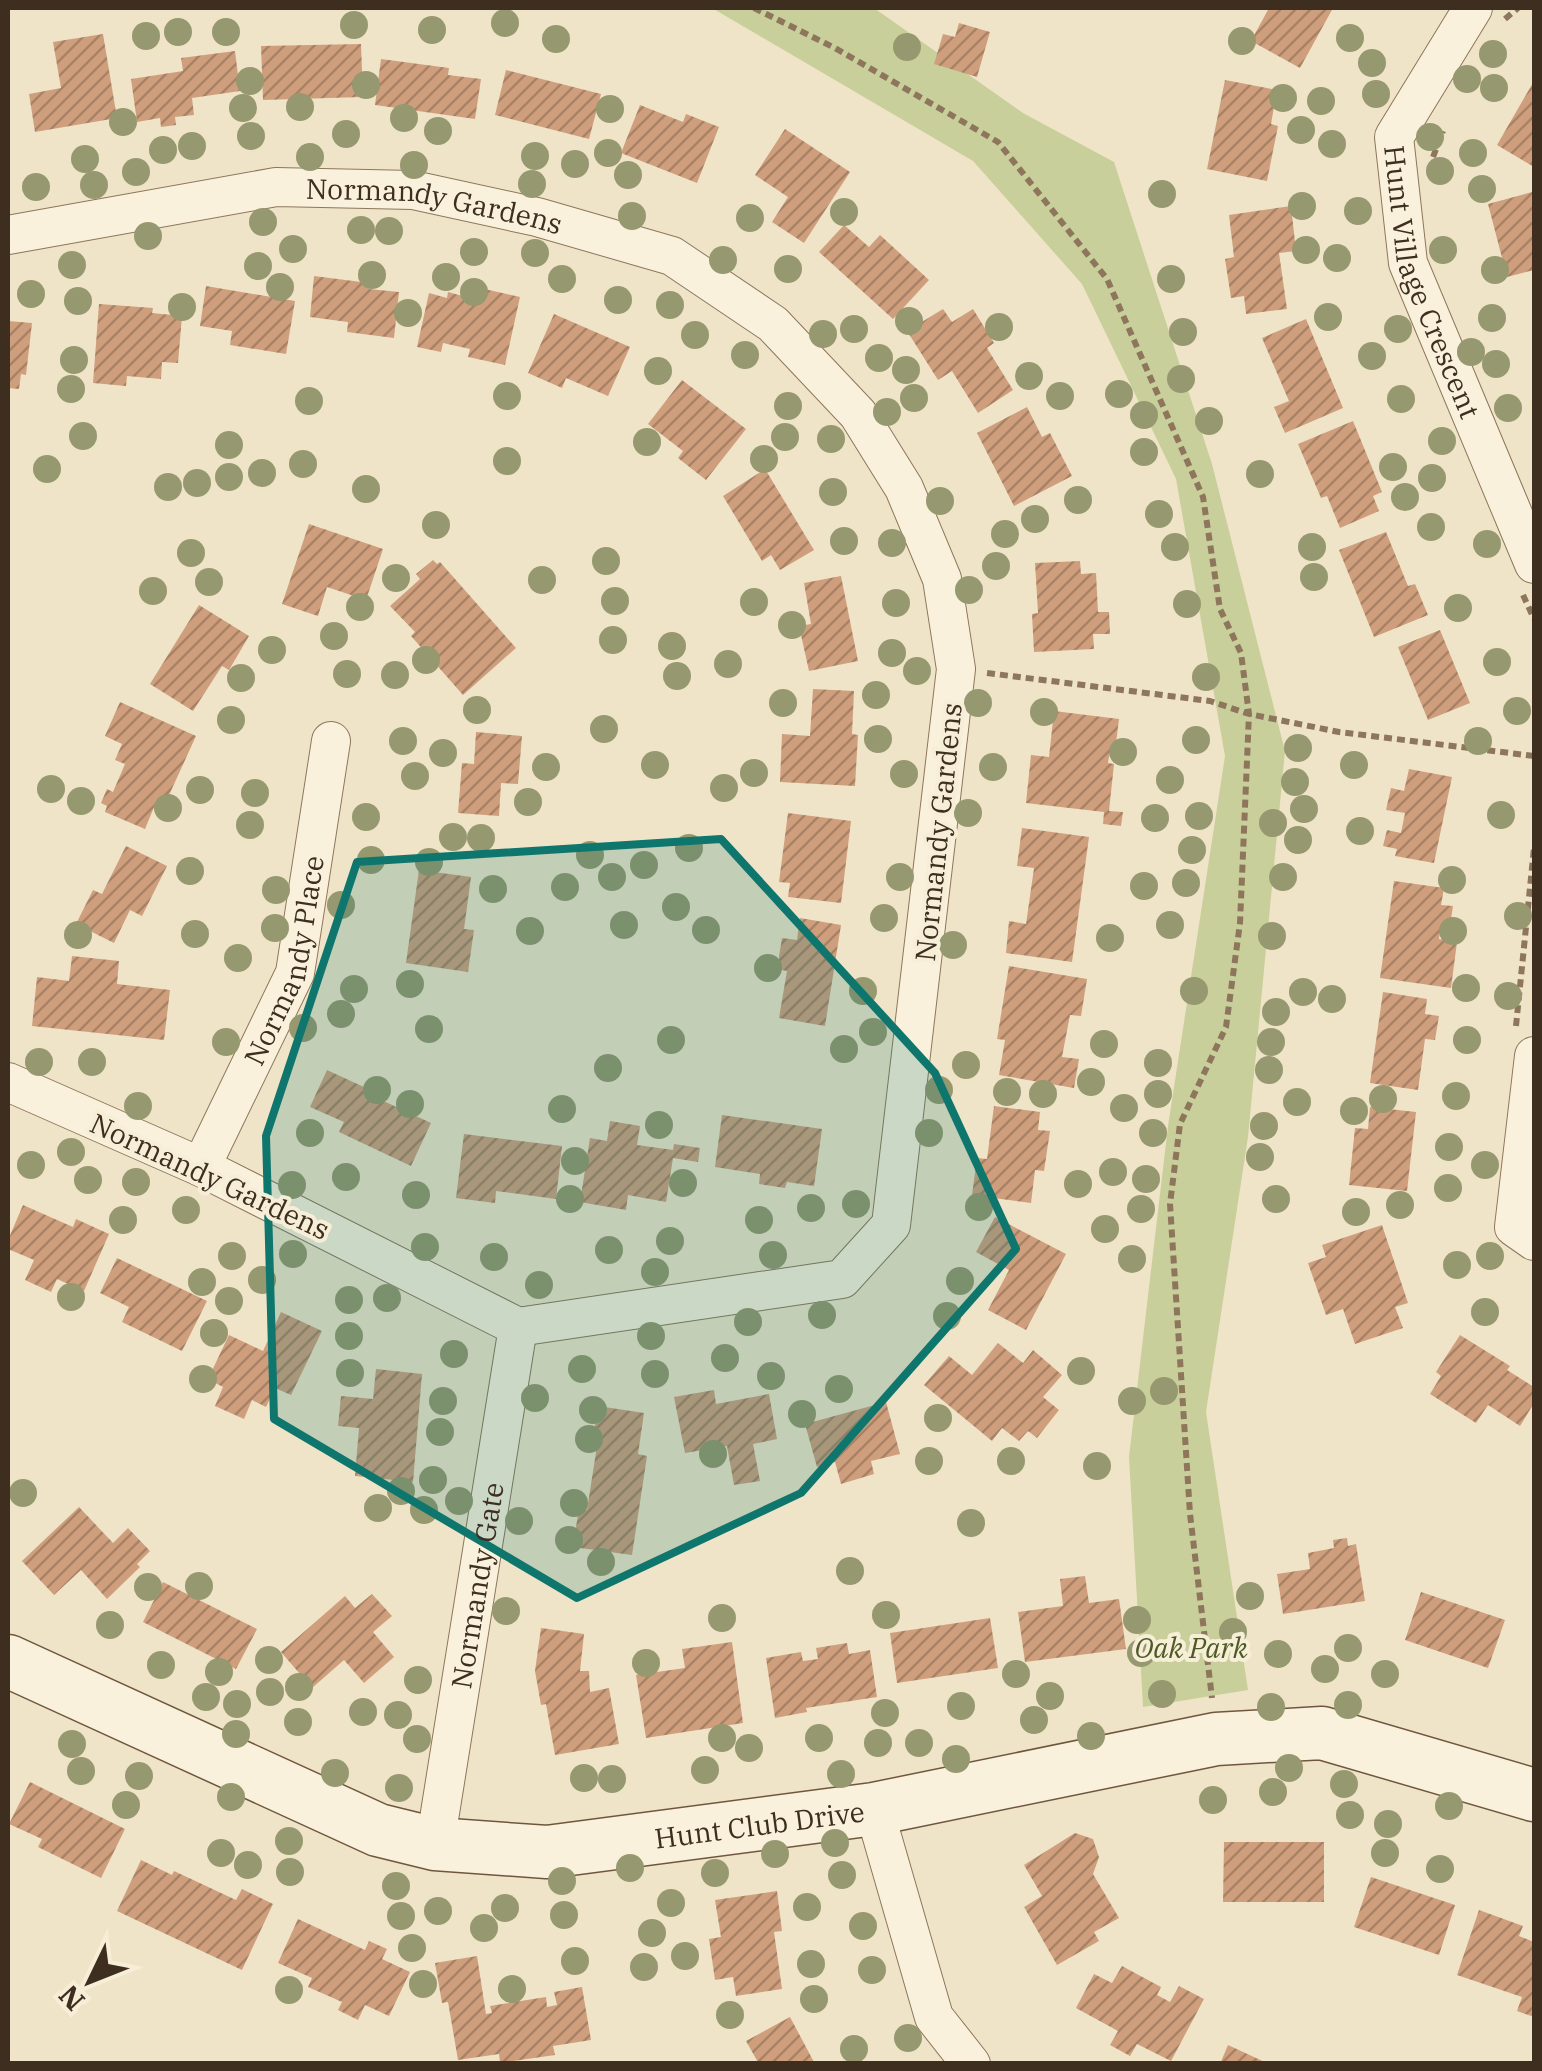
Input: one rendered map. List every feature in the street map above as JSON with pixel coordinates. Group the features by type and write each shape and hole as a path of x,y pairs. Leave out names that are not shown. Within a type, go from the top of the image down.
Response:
{"street":[{"name":"Hunt Village Crescent","path":"1488,14 1394,137 1408,263 1534,564"},
{"name":"Normandy Gardens","path":"8,234 276,187 412,190 537,217 672,256 774,324 858,414 904,488 942,579 956,669 891,1225 842,1279 518,1327 201,1167 8,1082"},
{"name":"Normandy Place","path":"201,1167 296,973 330,740"},
{"path":"1534,1056 1514,1227 1534,1241"},
{"name":"Normandy Gate","path":"435,1844 518,1327"},
{"name":"Hunt Club Drive","path":"8,1661 378,1830 435,1844 547,1852 874,1809 1216,1740 1322,1733 1534,1795"},
{"path":"874,1809 934,2016 971,2064"}],"path":[{"path":"754,8 835,48 998,142 1106,279 1203,497 1220,609 1242,653 1249,714 1240,923 1226,1027 1180,1124 1170,1204 1190,1514 1216,1740"},
{"path":"1488,14 1518,8"},
{"path":"1426,175 1447,119"},
{"path":"956,669 1210,701 1249,714 1339,732 1534,756"}],"highlighted area":[{"path":"721,839 935,1073 1016,1249 801,1493 577,1598 274,1419 266,1136 357,862"}],"green space":[{"name":"Oak Park","path":"712,8 874,8 1023,113 1114,162 1212,464 1285,751 1248,1137 1206,1412 1248,1690 1143,1707 1129,1457 1168,1126 1225,756 1176,479 1082,284 973,161"}],"building":[{"path":"1269,8 1333,8 1300,68 1251,41"},
{"path":"959,23 990,32 977,77 934,64 943,34 955,37"},
{"path":"103,34 117,118 35,132 29,94 61,88 53,42"},
{"path":"361,44 363,97 263,100 261,46"},
{"path":"235,51 240,91 192,98 194,115 175,117 176,125 161,127 160,118 137,122 131,79 183,71 181,58"},
{"path":"381,59 449,68 448,75 481,79 475,119 375,105"},
{"path":"506,70 601,94 589,139 495,115"},
{"path":"1225,80 1277,90 1271,124 1278,126 1267,181 1207,169"},
{"path":"1534,81 1534,167 1497,145"},
{"path":"640,105 683,122 686,114 719,127 697,183 621,153"},
{"path":"785,129 850,172 804,243 772,222 788,197 755,175"},
{"path":"1532,192 1534,270 1507,277 1488,204"},
{"path":"1291,206 1296,251 1279,253 1287,309 1246,314 1244,296 1231,298 1225,259 1234,257 1229,215"},
{"path":"844,225 869,247 880,235 929,280 893,319 819,252"},
{"path":"314,276 369,283 369,289 399,292 394,338 347,332 348,322 310,317"},
{"path":"206,286 295,301 286,354 230,345 232,331 200,326"},
{"path":"480,288 520,297 505,365 468,357 470,349 443,343 441,352 417,347 429,293 447,298 448,292 477,304"},
{"path":"99,304 153,308 152,313 182,316 178,363 162,362 161,379 127,376 126,386 93,383"},
{"path":"943,309 952,322 973,309 994,343 987,348 1013,390 978,413 952,371 938,380 907,331"},
{"path":"554,314 630,347 608,396 566,378 562,388 528,373"},
{"path":"1306,319 1343,408 1285,433 1274,407 1289,401 1262,338"},
{"path":"8,321 32,323 26,375 21,374 19,389 8,388"},
{"path":"682,380 746,429 706,480 678,458 683,451 648,424"},
{"path":"1027,407 1042,437 1050,433 1072,476 1014,506 977,433"},
{"path":"1353,421 1382,492 1373,496 1379,511 1340,528 1327,496 1321,498 1298,444"},
{"path":"765,469 814,550 780,570 771,555 762,561 723,496"},
{"path":"309,524 383,549 366,600 327,587 318,616 282,604"},
{"path":"1386,532 1408,586 1415,584 1428,615 1374,637 1339,550"},
{"path":"433,560 440,562 516,648 463,695 390,606 420,579 416,574"},
{"path":"1080,561 1081,574 1096,573 1098,612 1109,612 1110,634 1093,634 1094,649 1034,652 1032,614 1038,613 1035,563"},
{"path":"841,576 858,661 809,671 799,626 811,624 804,583"},
{"path":"199,605 249,636 229,670 222,666 193,711 150,684"},
{"path":"1440,630 1470,703 1428,720 1398,647"},
{"path":"813,689 854,691 852,734 858,735 855,786 780,782 782,734 810,736"},
{"path":"120,702 196,736 165,804 157,800 145,829 105,812 107,806 101,803 107,789 113,792 125,764 115,760 122,744 105,736"},
{"path":"1054,711 1119,719 1115,751 1110,750 1108,763 1114,764 1109,811 1123,812 1121,826 1103,824 1104,812 1026,803 1031,755 1049,757"},
{"path":"476,732 522,736 518,784 501,783 499,816 458,813 462,763 474,764"},
{"path":"1409,769 1452,777 1434,863 1395,856 1397,849 1383,846 1387,830 1401,833 1405,813 1386,810 1391,788 1404,791"},
{"path":"788,813 851,821 841,903 788,897 790,883 779,882"},
{"path":"1022,828 1089,837 1072,962 1006,953 1009,921 1026,924 1034,868 1017,866"},
{"path":"126,846 167,866 142,916 130,910 114,943 76,924 93,890 102,894"},
{"path":"419,870 471,877 464,929 474,930 468,972 406,963"},
{"path":"1394,881 1444,888 1441,905 1453,906 1449,932 1440,931 1439,939 1457,942 1451,988 1380,978"},
{"path":"800,918 841,925 825,1026 779,1018 787,971 777,969 782,938 797,940"},
{"path":"72,956 119,961 117,984 170,990 164,1040 32,1026 37,977 69,981"},
{"path":"1009,966 1087,979 1081,1016 1070,1015 1062,1057 1079,1059 1074,1088 999,1075 1005,1040 997,1039"},
{"path":"1383,992 1427,999 1425,1014 1439,1016 1435,1040 1425,1039 1418,1090 1370,1083"},
{"path":"327,1070 431,1123 411,1166 339,1132 344,1122 310,1107"},
{"path":"994,1106 1040,1112 1038,1130 1050,1131 1044,1171 1035,1170 1031,1203 972,1195 977,1158 987,1159"},
{"path":"1370,1107 1416,1112 1407,1191 1349,1185 1355,1128 1368,1129"},
{"path":"722,1115 822,1129 814,1186 787,1182 785,1188 759,1184 760,1174 715,1167"},
{"path":"610,1121 640,1126 637,1145 673,1150 674,1144 700,1148 698,1162 673,1158 666,1202 628,1195 626,1210 580,1202 590,1138 607,1141"},
{"path":"464,1134 562,1146 556,1199 496,1191 495,1203 456,1198"},
{"path":"23,1205 73,1227 76,1219 109,1234 84,1291 57,1279 51,1292 25,1280 34,1260 8,1249"},
{"path":"995,1217 1066,1254 1026,1330 988,1310 1009,1270 976,1252"},
{"path":"1382,1225 1408,1303 1395,1307 1403,1328 1355,1344 1343,1309 1326,1315 1308,1263 1326,1257 1322,1245"},
{"path":"117,1258 207,1301 182,1351 122,1322 129,1307 100,1293"},
{"path":"281,1312 322,1331 291,1395 275,1388 266,1407 252,1400 244,1419 215,1406 223,1387 208,1379 229,1335 263,1351"},
{"path":"1460,1335 1510,1366 1507,1370 1534,1387 1534,1403 1520,1426 1488,1405 1476,1423 1430,1394 1441,1376 1436,1372"},
{"path":"998,1343 1023,1363 1033,1350 1062,1375 1043,1397 1059,1410 1037,1438 1028,1431 1019,1441 1002,1428 992,1441 924,1385 949,1356 972,1375"},
{"path":"376,1369 422,1374 413,1482 355,1476 359,1428 338,1426 341,1396 373,1399"},
{"path":"714,1390 716,1404 769,1394 777,1439 753,1444 760,1481 734,1485 727,1446 685,1453 674,1397"},
{"path":"886,1402 900,1454 871,1461 874,1474 841,1484 835,1462 817,1467 805,1424"},
{"path":"598,1406 644,1413 638,1454 647,1456 632,1555 573,1547 579,1508 587,1510 597,1446 592,1445"},
{"path":"79,1507 113,1543 128,1528 150,1551 137,1564 140,1567 107,1599 81,1570 54,1595 22,1561"},
{"path":"1347,1538 1348,1546 1356,1544 1365,1601 1283,1614 1277,1574 1310,1569 1308,1553 1334,1548 1333,1540"},
{"path":"1085,1576 1089,1603 1119,1599 1126,1649 1025,1662 1018,1612 1063,1606 1060,1579"},
{"path":"163,1582 257,1629 236,1669 143,1622"},
{"path":"1421,1592 1505,1620 1488,1668 1405,1640"},
{"path":"372,1594 392,1616 373,1632 394,1657 364,1683 344,1660 312,1688 281,1652 345,1596 355,1608"},
{"path":"990,1618 998,1668 897,1683 890,1633"},
{"path":"541,1628 584,1634 580,1671 589,1671 590,1692 609,1688 619,1744 555,1755 546,1704 541,1705 535,1671"},
{"path":"732,1642 743,1723 646,1738 636,1675 685,1668 682,1649"},
{"path":"847,1643 849,1654 870,1650 877,1697 806,1708 807,1712 775,1718 766,1658 801,1652 803,1661 818,1659 816,1648"},
{"path":"30,1782 125,1829 101,1878 38,1847 42,1839 9,1824"},
{"path":"1075,1833 1093,1839 1099,1857 1093,1874 1119,1918 1094,1932 1099,1941 1057,1965 1024,1907 1042,1896 1024,1865"},
{"path":"1224,1842 1324,1842 1324,1902 1223,1902"},
{"path":"141,1860 236,1900 242,1889 273,1904 242,1970 117,1911"},
{"path":"1371,1877 1455,1905 1439,1955 1354,1927"},
{"path":"777,1891 782,1931 774,1932 782,1989 736,1996 733,1977 715,1980 709,1939 721,1937 715,1900"},
{"path":"1479,1910 1523,1926 1519,1936 1534,1942 1534,2017 1517,2011 1522,1997 1457,1975"},
{"path":"298,1919 365,1950 369,1941 387,1949 382,1959 410,1972 389,2016 365,2005 358,2020 338,2010 342,2002 308,1987 312,1978 278,1963"},
{"path":"477,1956 486,2014 492,2013 490,2006 546,1997 547,2007 557,2005 554,1992 582,1987 591,2040 553,2046 555,2055 500,2063 499,2054 458,2060 448,2002 442,2003 435,1963"},
{"path":"1122,1966 1161,1987 1157,1995 1170,2002 1179,1986 1204,1999 1171,2061 1137,2044 1130,2056 1110,2045 1118,2031 1076,2008 1094,1974 1112,1983"},
{"path":"790,2017 815,2064 759,2064 746,2041"},
{"path":"1228,2045 1269,2064 1220,2064"}]}
